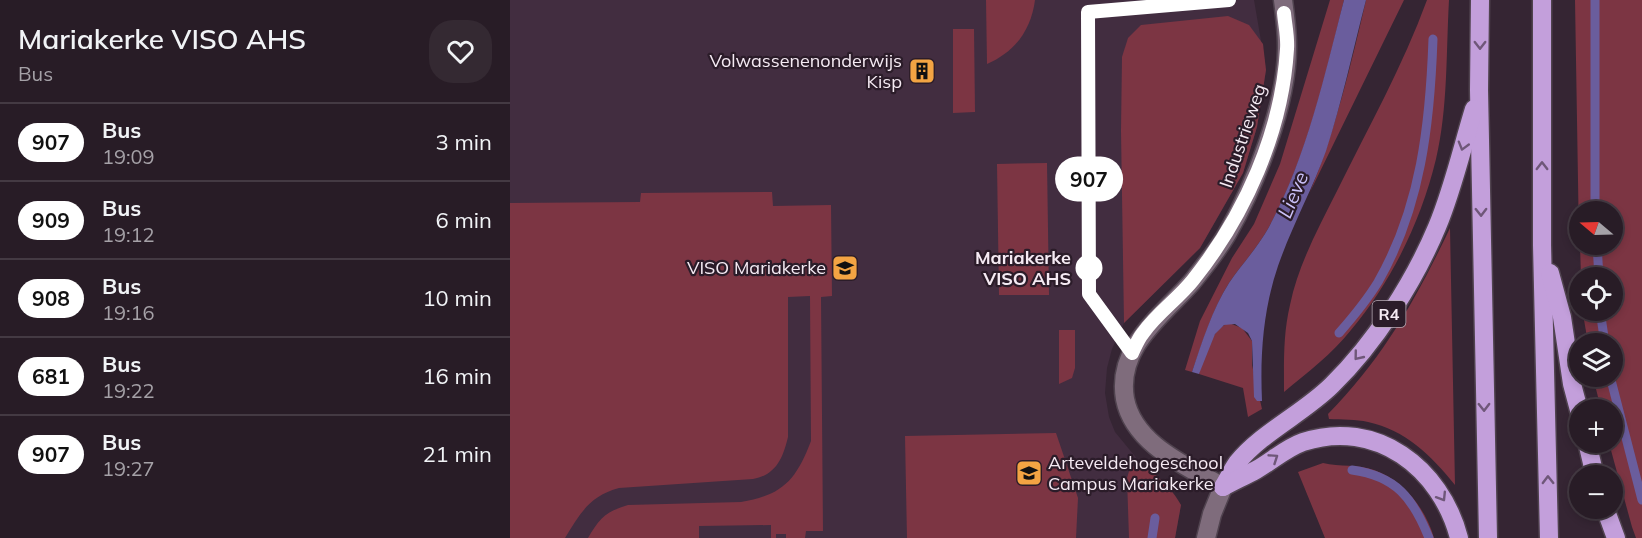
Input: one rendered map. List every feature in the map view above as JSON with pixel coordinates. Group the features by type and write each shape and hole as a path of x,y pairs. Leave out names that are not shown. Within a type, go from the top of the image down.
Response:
{"highway":[{"name":"R4","path":"1480,0 1479,90 1488,538"},
{"path":"1542,0 1542,245 1549,538"},
{"name":"R4","path":"1223,487 1237,463 1332,386 1356,359 1389,315 1414,275 1438,226 1479,90"},
{"path":"1542,245 1562,317 1576,399"},
{"path":"1223,487 1301,443 1320,438 1357,437 1383,444 1404,456 1418,468 1441,495 1454,521 1459,538"},
{"path":"1609,519 1616,538"}],"street":[{"name":"Industrieweg","path":"1223,487 1145,437 1132,421 1127,406 1125,376 1132,353 1142,333 1192,281 1217,249 1251,189 1283,88 1287,46 1283,0"},
{"path":"1206,538 1212,514 1223,487"}],"shaded area":[{"name":"VISO Mariakerke","path":"510,0 1254,0 1266,70 1257,127 1243,173 1200,248 1124,323 1112,349 1107,368 1105,393 1109,417 1115,432 1143,466 1160,479 1181,505 1175,538 510,538"},
{"path":"986,0 1035,0 1030,21 1020,39 1006,53 987,64"},
{"path":"1330,0 1344,0 1314,116 1294,173 1265,234 1223,293 1208,326 1192,372 1185,370 1200,321 1232,258 1254,224 1280,164"},
{"path":"1366,0 1404,0 1310,192 1335,122"},
{"path":"1427,0 1449,0 1443,120 1436,159 1422,205 1392,271 1366,311 1336,347 1284,392 1286,327 1298,275 1316,232 1396,73"},
{"path":"1575,0 1642,0 1642,538 1636,538 1623,494 1623,465 1615,465 1612,453 1623,453 1623,399 1598,399 1596,387 1623,387 1623,333 1586,333 1584,321 1623,321 1623,267 1581,267 1580,255 1623,255 1623,201 1578,201"},
{"path":"1228,16 1249,25 1263,44 1266,70 1257,127 1243,173 1200,248 1124,323 1122,57 1128,38 1141,25"},
{"path":"953,29 974,29 975,112 953,113"},
{"path":"1047,163 1049,295 999,295 997,164"},
{"path":"772,192 773,206 831,205 832,296 821,297 823,531 806,531 805,538 786,538 786,534 776,534 776,538 771,538 771,525 699,526 699,538 588,538 604,517 628,505 741,502 768,495 786,484 800,466 811,441 810,296 788,297 788,437 781,458 767,474 753,479 619,488 600,496 586,507 565,538 510,538 510,203 640,202 641,193"},
{"path":"1450,228 1455,485 1427,454 1394,431 1363,421 1329,419 1328,414 1348,393 1382,349 1411,303"},
{"path":"1229,323 1242,328 1252,341 1252,365 1262,409 1248,417 1243,388 1199,374 1213,337 1217,331"},
{"path":"1059,330 1075,330 1075,368 1072,378 1059,384"},
{"path":"1056,433 1078,498 1076,538 907,538 905,436"},
{"path":"1323,463 1368,468 1394,481 1404,488 1419,506 1434,538 1325,538 1298,472"},
{"path":"1134,466 1148,470 1155,475 1173,492 1181,505 1175,538 1129,538 1127,478 1130,468"}],"water":[{"path":"1344,0 1366,0 1326,151 1273,283 1264,333 1262,401 1257,401 1254,397 1252,341 1248,333 1235,324 1224,325 1215,334 1199,374 1192,372 1217,304 1229,283 1269,227 1294,172 1322,87"}],"waterway":[{"path":"1595,0 1595,201"},
{"path":"1339,333 1378,282 1393,254 1414,195 1426,133 1433,39"},
{"path":"1598,255 1598,267"},
{"path":"1602,321 1603,333"},
{"path":"1613,387 1642,500"},
{"path":"1352,470 1380,478 1401,491 1416,511 1429,538"},
{"name":"Lieve","path":"1152,538 1155,518"}],"bus line":[{"name":"907","path":"1229,0 1088,12 1089,294 1132,353 1142,333 1192,281 1217,249 1251,189 1283,88 1287,46 1284,13"}],"place":[{"name":"Volwassenenonderwijs Kisp","path":"922,71"},
{"name":"VISO Mariakerke","path":"845,268"},
{"name":"Mariakerke VISO AHS","path":"1089,268"},
{"name":"Arteveldehogeschool Campus Mariakerke","path":"1029,473"}]}
